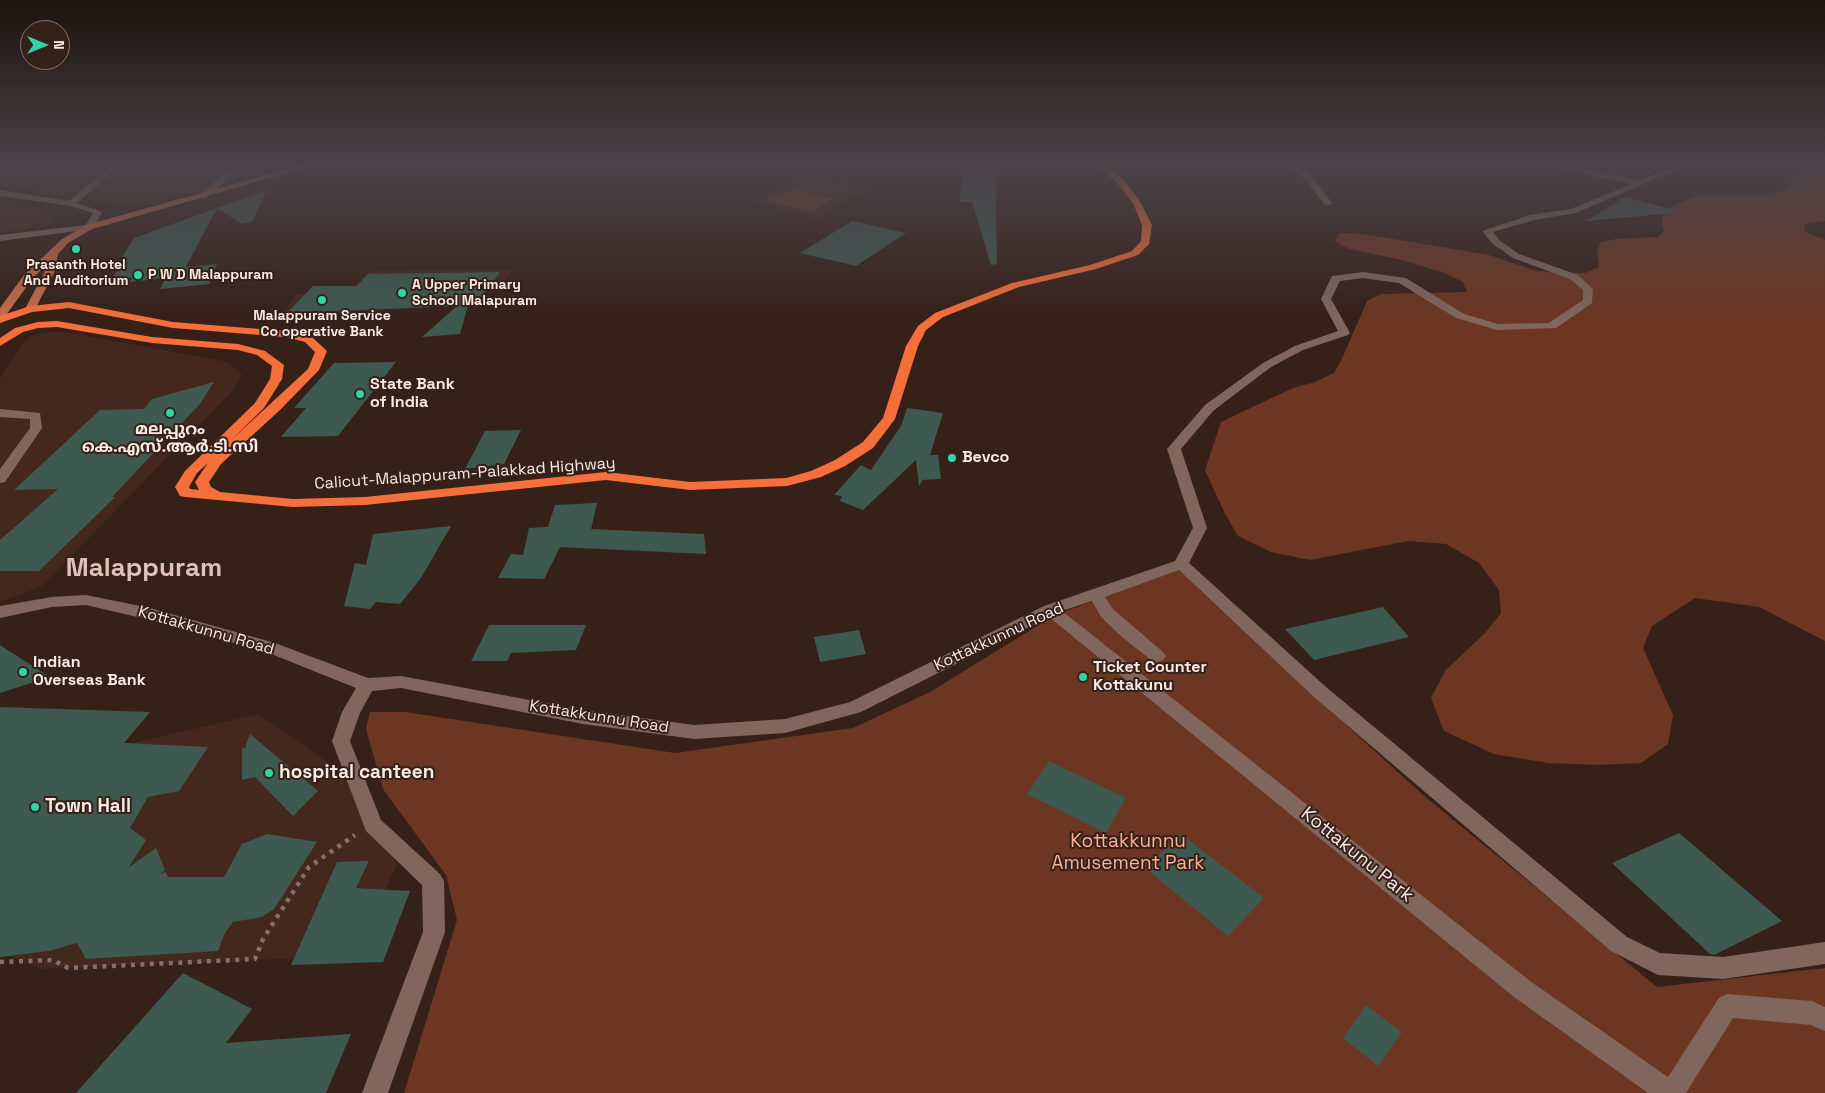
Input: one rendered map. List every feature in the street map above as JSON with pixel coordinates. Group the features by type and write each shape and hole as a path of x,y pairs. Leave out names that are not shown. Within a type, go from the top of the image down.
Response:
{"highway":[{"name":"Calicut-Malappuram-Palakkad Highway","path":"0,343 19,330 38,325 56,324 152,340 238,347 261,353 278,365 276,379 260,406 192,471 182,487 185,493 293,503 356,501 606,476 690,486 787,482 816,474 840,463 868,445 889,419 912,346 922,328 939,315 1016,285 1093,267 1135,253 1146,242 1147,225 1143,216"},
{"path":"0,318 30,308 69,305 173,325 284,334 309,340 321,351 313,370 276,407 216,461 202,482 205,489 218,497"}],"main road":[{"path":"0,318 28,278 65,241 89,227 129,216"},
{"path":"30,308 49,273 53,254"}],"street":[{"path":"0,238 89,227 96,216"},
{"path":"1540,216 1486,231 1496,242 1516,256 1574,277 1588,289 1588,301 1552,326 1497,327 1460,316 1402,280 1363,275 1336,278 1326,299 1344,333 1299,348 1267,365 1209,408 1174,449 1200,528 1181,564 1320,692 1619,944 1658,964 1723,968 1825,953"},
{"path":"0,413 36,416 36,428 0,479"},
{"name":"Kottakkunnu Road","path":"0,612 52,602 86,600 150,614 269,647 367,685 401,682 583,717 694,732 785,726 855,707 1050,610 1181,564"},
{"path":"1096,594 1114,620 1156,656"},
{"name":"Kottakunu Park","path":"1050,610 1522,989 1670,1093"},
{"path":"367,685 351,712 341,741 373,825 433,881 434,924 434,932 375,1093"},
{"path":"1670,1093 1727,1006 1812,1013 1825,1019"}],"path":[{"path":"0,962 53,960 68,968 255,960 263,939 309,867 328,852 373,825"}],"shaded area":[{"path":"0,216 49,216 57,224 0,233"},
{"path":"804,216 820,216 815,219"},
{"name":"A Upper Primary School Malapuram","path":"513,270 497,290 441,298 430,308 387,309 375,314 280,317 297,294 349,291 370,271"},
{"path":"50,332 66,332 228,362 242,375 233,390 41,587 0,602 0,379 22,344 29,337"},
{"path":"258,714 341,771 397,864 353,956 40,969 0,952 124,745"}],"green space":[{"path":"1663,216 1825,216 1825,221 1804,224 1805,232 1825,240 1825,641 1759,607 1695,598 1652,626 1643,648 1673,715 1668,744 1641,763 1597,765 1548,763 1494,754 1444,731 1431,698 1445,671 1485,633 1501,613 1499,590 1479,563 1446,544 1408,541 1310,560 1271,552 1238,536 1225,514 1205,470 1221,422 1293,388 1315,382 1334,373 1367,301 1381,294 1467,292 1463,282 1445,273 1398,259 1349,249 1335,241 1340,233 1363,234 1489,255 1536,271 1585,273 1599,267 1597,250 1601,242 1616,239 1658,237 1664,231 1662,224"},
{"name":"Kottakkunnu Amusement Park","path":"1181,569 1312,694 1423,795 1657,987 1825,968 1825,1093 404,1093 457,920 446,875 383,789 366,729 370,712 405,712 675,753 853,728 930,692 1055,615"}],"building":[{"path":"195,216 213,216 186,267 217,264 209,284 160,289 166,278 129,282 132,278 110,280 125,261 119,262 134,238"},
{"path":"230,216 255,216 253,221 242,224"},
{"path":"976,216 996,216 997,264 991,265"},
{"path":"1594,216 1642,216 1586,221"},
{"path":"852,221 906,233 856,266 800,253"},
{"name":"A Upper Primary School Malapuram","path":"500,272 475,306 468,306 460,334 422,337 457,306 287,313 313,286 357,286 368,274"},
{"path":"396,362 338,436 281,437 306,408 294,408 334,363"},
{"path":"214,382 199,405 112,497 115,497 39,571 0,571 0,540 58,489 14,490 100,410 144,409 152,399"},
{"path":"907,408 943,413 930,455 938,455 941,479 922,480 919,487 916,460 863,510 840,501 842,496 834,495 861,465 871,470 901,426"},
{"path":"521,430 504,464 465,469 485,431"},
{"path":"597,503 591,529 704,534 706,554 560,547 544,579 498,578 511,554 523,555 529,528 548,527 555,505"},
{"path":"451,526 421,578 400,604 376,602 370,609 344,606 355,563 366,565 373,534"},
{"path":"1383,607 1409,637 1314,660 1285,629"},
{"path":"489,625 586,625 576,650 511,653 507,661 471,661"},
{"path":"859,630 866,654 820,662 814,637"},
{"path":"0,645 50,677 0,693"},
{"path":"0,707 150,712 124,743 208,747 179,791 148,797 130,828 146,840 128,868 156,848 165,870 160,874 166,872 168,877 224,877 242,844 267,834 317,842 274,909 262,917 233,922 225,933 218,951 86,959 77,943 49,951 0,957"},
{"name":"hospital canteen","path":"250,734 318,791 293,816 255,777 242,780 242,748 245,748"},
{"path":"1049,761 1126,798 1106,833 1027,794"},
{"path":"1679,833 1782,921 1714,955 1710,954 1612,863"},
{"path":"1181,834 1264,898 1228,936 1145,868"},
{"path":"369,861 356,888 410,891 383,962 291,965 337,862"},
{"path":"183,973 252,1009 226,1043 351,1034 326,1093 76,1093"},
{"path":"1366,1005 1402,1032 1378,1066 1343,1038"}],"place":[{"name":"Prasanth Hotel And Auditorium","path":"76,249"},
{"name":"P W D Malappuram","path":"138,275"},
{"name":"A Upper Primary School Malapuram","path":"402,293"},
{"name":"Malappuram Service Co operative Bank","path":"322,300"},
{"name":"State Bank of India","path":"360,394"},
{"name":"മലപ്പുറം കെ.എസ്.ആർ.ടി.സി","path":"170,413"},
{"name":"Bevco","path":"952,458"},
{"name":"Indian Overseas Bank","path":"23,672"},
{"name":"Ticket Counter Kottakunu","path":"1083,677"},
{"name":"hospital canteen","path":"269,773"},
{"name":"Town Hall","path":"35,807"}],"district":[{"name":"Malappuram","path":"144,569"}]}
